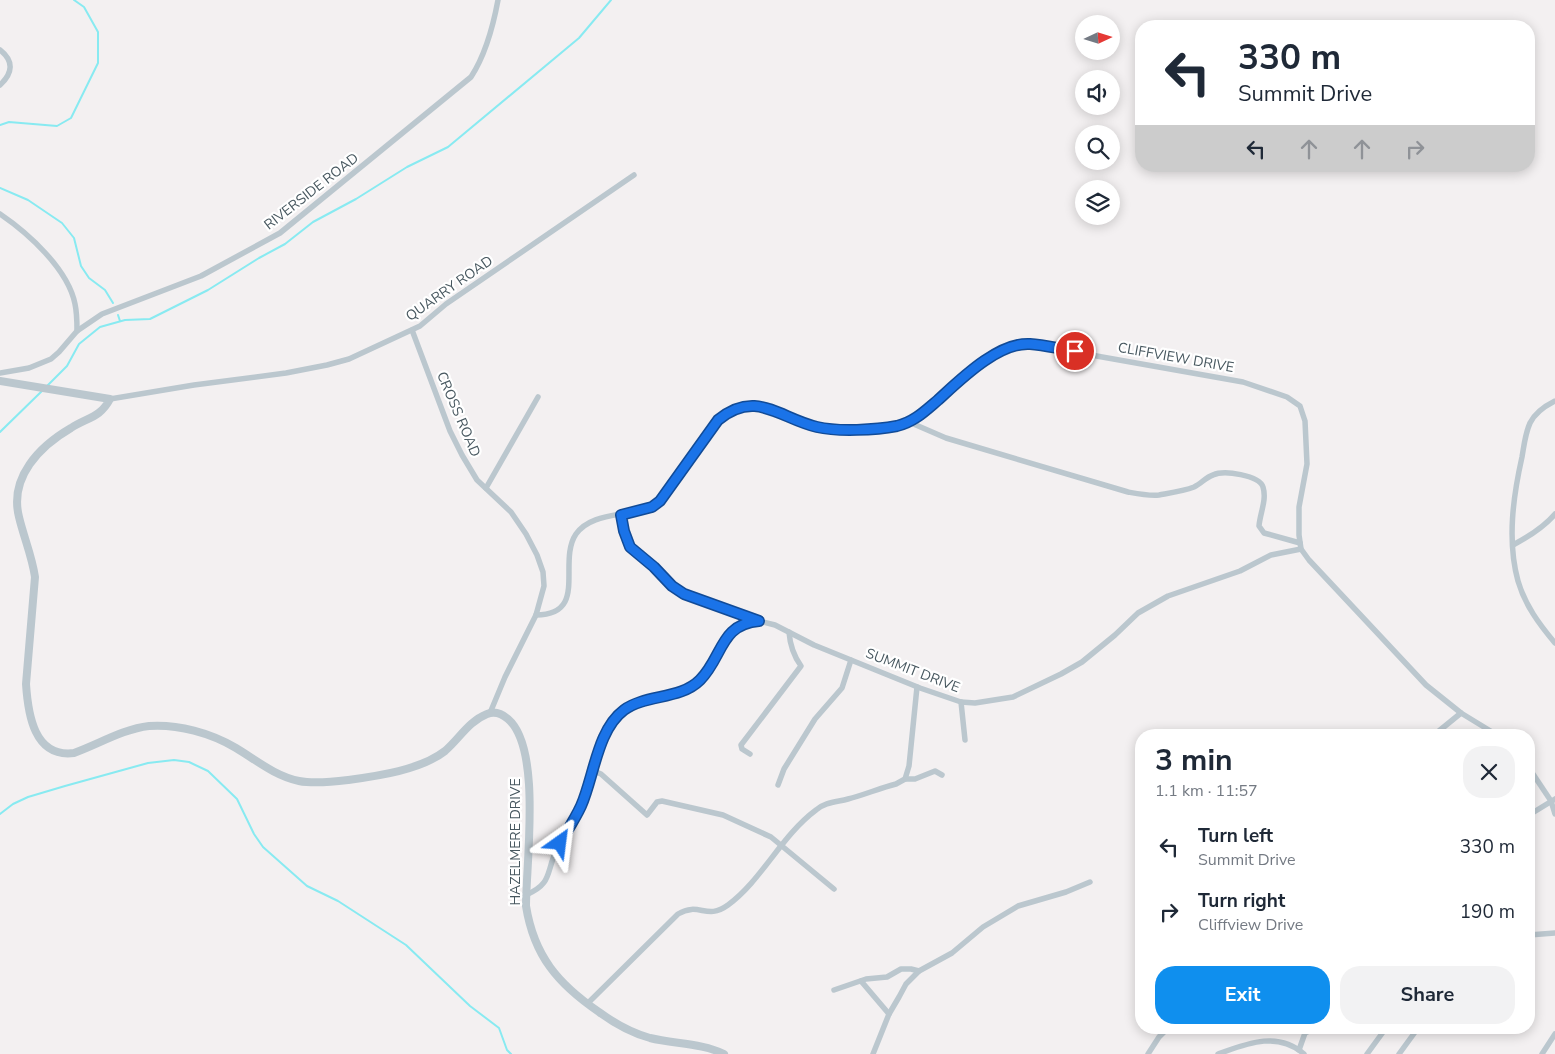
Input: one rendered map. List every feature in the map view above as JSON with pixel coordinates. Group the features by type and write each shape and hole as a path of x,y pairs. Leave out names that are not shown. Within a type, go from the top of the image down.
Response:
{"street":[{"name":"RIVERSIDE ROAD","path":"0,373 29,368 51,359 78,331 102,314 200,276 280,233 471,77 483,57 495,18 498,0"},
{"path":"0,50 9,58 10,63 8,74 0,85"},
{"name":"QUARRY ROAD","path":"110,398 194,384 286,373 349,360 426,322 446,304 634,175"},
{"path":"0,214 35,241 64,278 75,303 78,331"},
{"name":"CROSS ROAD","path":"412,330 450,431 462,456 477,480 511,512 526,534 543,572 544,586 536,615 490,713"},
{"name":"CLIFFVIEW DRIVE","path":"536,615 550,615 564,605 567,596 571,547 575,535 582,527 603,517 646,509 660,501 711,428 728,412 741,406 753,406 769,409 810,425 834,429 855,430 896,426 917,419 990,357 1016,345 1044,346 1243,382 1294,400 1304,412 1307,464 1298,521 1301,546"},
{"path":"0,381 110,398 102,412 68,430 44,447 31,460 23,475 18,494 18,515 33,560 35,577 26,684 27,702 30,720 45,745 65,754 74,753 132,730 148,726 176,727 211,736 234,746 268,769 286,777 300,781 317,782 382,774 422,763 443,752 474,721 490,713"},
{"path":"486,488 538,397"},
{"path":"1555,400 1536,414 1530,423 1515,486 1513,510 1513,546 1518,581 1530,610 1555,643"},
{"path":"909,422 946,438 1128,492 1146,495 1158,495 1194,487 1219,473 1251,477 1258,480 1264,491 1260,530 1264,534 1301,546 1309,560 1426,685 1461,713 1487,729"},
{"path":"1513,546 1551,520 1555,514"},
{"name":"SUMMIT DRIVE","path":"621,515 630,547 654,567 672,586 684,594 789,632 814,645 918,687 961,702 975,703 1005,698 1034,688 1061,674 1082,662 1138,613 1168,596 1240,571 1271,555 1301,546"},
{"path":"526,895 539,889 544,884 556,851 581,806 608,729 622,711 640,702 692,686 705,674 733,630 746,623 759,621"},
{"path":"750,754 742,749 741,745 801,666 790,645 789,632"},
{"path":"778,785 784,769 816,719 842,688 851,660"},
{"path":"905,779 909,766 918,687"},
{"path":"961,702 965,740"},
{"name":"HAZELMERE DRIVE","path":"490,713 498,713 506,717 514,725 520,737 526,761 530,797 530,836 526,895 528,924 536,945 556,975 587,1004 629,1030 674,1044 704,1048 723,1054"},
{"path":"1441,729 1461,713"},
{"path":"594,771 601,774 647,815 659,801 724,815 762,833 781,845 834,889"},
{"path":"587,1004 678,914 692,908 714,912 721,910 729,904 746,889 781,845 807,817 822,806 935,771 942,776"},
{"path":"1535,777 1553,800 1555,814"},
{"path":"1535,781 1539,783"},
{"path":"1535,811 1553,800"},
{"path":"872,1054 906,984 919,971 952,953 983,927 1018,906 1066,892 1090,882"},
{"path":"1535,935 1555,933"},
{"path":"834,990 861,981 887,977 905,968 919,971"},
{"path":"861,981 890,1014"},
{"path":"1148,1054 1162,1034"},
{"path":"1218,1054 1235,1048 1275,1040 1290,1044 1302,1052 1304,1034"},
{"path":"1367,1054 1382,1034"},
{"path":"1398,1054 1413,1034"},
{"path":"1542,1054 1555,1034"}],"waterway":[{"path":"0,125 9,122 57,126 71,118 98,63 98,32 84,7 74,0"},
{"path":"46,387 67,366 79,344 100,327 125,320 150,319 208,290 285,244 313,222 356,199 407,167 448,147 579,38 611,0"},
{"path":"0,188 28,200 62,223 74,238 81,266 89,278 105,290 113,303"},
{"path":"118,315 120,321"},
{"path":"0,432 43,390"},
{"path":"0,814 13,804 28,797 148,763 174,760 189,762 208,771 237,799 254,834 263,847 307,886 338,901 406,945 470,1006 499,1028 507,1050 511,1054"}],"route":[{"path":"560,843 581,806 608,729 622,711 640,702 692,686 699,681 711,666 720,648 733,630 741,625 759,621 684,594 672,586 654,567 630,547 624,531 621,515 652,507 660,501 718,420 728,412 741,406 753,406 769,409 818,427 855,430 896,426 917,419 966,376 990,357 1005,349 1016,345 1029,344 1075,351"}]}
